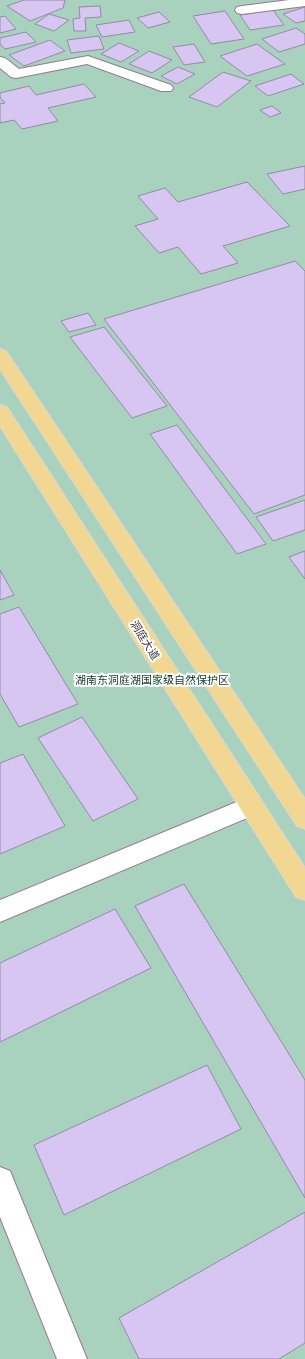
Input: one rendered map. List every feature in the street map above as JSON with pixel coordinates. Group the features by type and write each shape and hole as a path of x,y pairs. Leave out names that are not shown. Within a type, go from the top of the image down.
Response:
{"main road":[{"path":"0,355 305,819"},
{"name":"洞庭大道","path":"0,411 305,889"}],"street":[{"path":"242,10 305,2"},
{"path":"0,61 16,74 88,60 166,88"},
{"path":"0,911 251,806"},
{"path":"0,1182 72,1359"}],"green space":[{"name":"湖南东洞庭湖国家级自然保护区","path":"0,0 305,0 305,1359 0,1359"}],"building":[{"path":"24,0 65,0 63,8 30,21 7,6"},
{"path":"100,6 101,17 85,18 86,31 74,31 73,19 80,18 79,7"},
{"path":"305,7 305,21 296,23 283,14"},
{"path":"273,10 284,25 250,30 240,15"},
{"path":"225,11 244,39 211,44 193,16"},
{"path":"159,12 170,22 148,28 137,18"},
{"path":"49,14 69,20 54,31 35,24"},
{"path":"5,16 16,29 0,33 0,17"},
{"path":"129,20 135,32 102,37 96,25"},
{"path":"296,28 305,34 305,44 279,52 262,39"},
{"path":"26,32 36,42 5,49 0,44 0,38"},
{"path":"99,36 104,49 71,53 67,40"},
{"path":"50,40 65,51 24,66 9,55"},
{"path":"119,43 139,51 121,62 101,54"},
{"path":"194,44 205,62 184,65 173,47"},
{"path":"257,44 285,64 247,76 220,56"},
{"path":"149,51 172,60 152,73 129,64"},
{"path":"178,67 195,74 177,84 161,76"},
{"path":"223,72 251,81 217,107 189,97"},
{"path":"291,74 304,84 268,96 255,86"},
{"path":"84,84 96,97 48,108 58,121 22,129 14,120 0,123 0,104 5,103 0,97 0,93 29,86 36,95"},
{"path":"272,106 281,113 270,117 260,110"},
{"path":"305,166 305,189 283,194 267,174"},
{"path":"247,182 290,226 223,246 238,263 201,274 178,247 159,253 135,226 158,219 138,196 165,188 178,202"},
{"path":"295,261 305,271 305,495 254,514 104,319"},
{"path":"88,313 96,325 69,332 61,321"},
{"path":"104,327 167,406 132,418 70,337"},
{"path":"177,425 266,544 237,554 150,434"},
{"path":"305,500 305,530 273,541 256,517"},
{"path":"305,551 305,579 289,557"},
{"path":"0,570 14,595 0,600"},
{"path":"19,607 78,704 19,727 0,694 0,614"},
{"path":"82,717 138,799 93,821 38,738"},
{"path":"23,754 65,826 0,854 0,763"},
{"path":"184,884 305,1080 305,1198 135,906"},
{"path":"115,909 151,968 0,1042 0,963"},
{"path":"207,1065 241,1129 64,1215 34,1145"},
{"path":"305,1212 305,1343 279,1359 139,1359 119,1318"}]}
